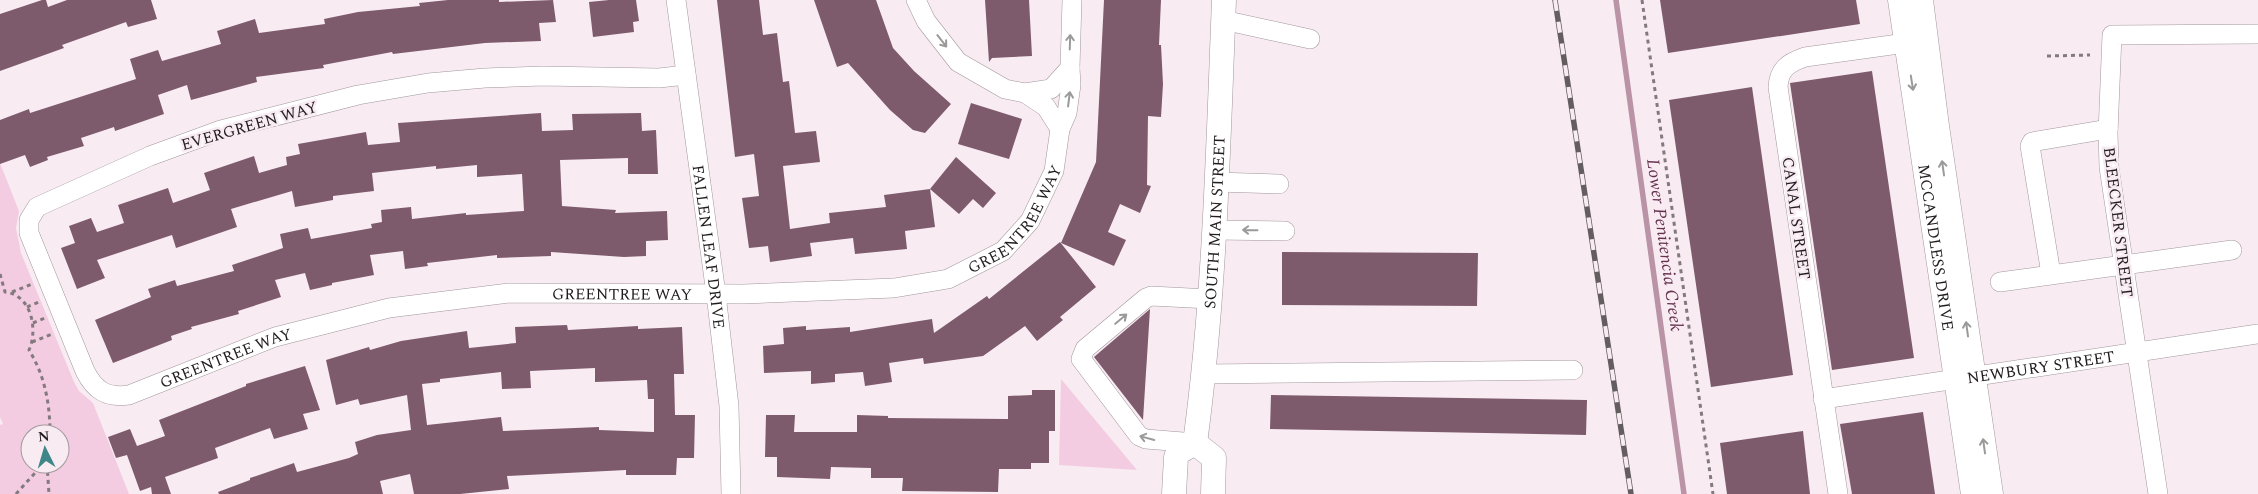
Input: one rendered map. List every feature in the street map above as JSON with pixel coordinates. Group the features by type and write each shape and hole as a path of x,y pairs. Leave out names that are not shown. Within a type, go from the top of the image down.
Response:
{"main road":[{"name":"MCCANDLESS DRIVE","path":"1900,0 1965,378 1991,494"},
{"name":"MCCANDLESS DRIVE","path":"1921,0 1965,378 1973,494"},
{"name":"SOUTH MAIN STREET","path":"1196,443 1205,374 1210,299 1223,10"},
{"path":"1174,494 1176,457 1179,452 1196,443 1214,458 1213,494"}],"street":[{"name":"FALLEN LEAF DRIVE","path":"676,0 716,294 729,406 731,494"},
{"path":"916,0 926,21 958,62 1005,89 1025,93 1050,89 1070,68"},
{"name":"GREENTREE WAY","path":"110,396 129,395 274,337 389,308 509,293 716,294 894,288 948,279 1003,251 1030,222 1054,171 1060,129 1067,113 1071,85 1072,0"},
{"path":"1223,10 1310,39"},
{"name":"BLEECKER STREET","path":"2158,494 2109,167 2108,129 2112,35 2258,34"},
{"name":"CANAL STREET","path":"1838,494 1778,87 1779,77 1784,67 1793,61 1805,57 1906,43"},
{"name":"EVERGREEN WAY","path":"110,396 95,387 85,371 29,233 29,220 37,207 150,156 221,130 358,95 428,83 485,78 542,76 659,78 686,75"},
{"path":"1025,93 1046,107 1060,129"},
{"path":"2051,274 2030,146 2032,142 2108,129"},
{"path":"1216,182 1279,184"},
{"path":"1214,230 1285,231"},
{"path":"2000,282 2232,250"},
{"path":"1196,443 1146,439 1139,436 1081,359 1085,349 1146,298 1151,296 1210,299"},
{"name":"NEWBURY STREET","path":"1823,399 2258,334"},
{"path":"1205,374 1573,370"}],"path":[{"path":"1642,0 1713,494"},
{"path":"2047,56 2090,55"},
{"path":"0,274 5,292 20,298 27,307 33,323 34,334 29,350 36,361 45,386 50,406 50,424"},
{"path":"11,293 32,284"},
{"path":"27,307 39,302"},
{"path":"33,323 46,318"},
{"path":"32,342 52,334"},
{"path":"16,494 34,474"},
{"path":"48,474 49,494"}],"shaded area":[{"path":"0,163 19,211 16,228 21,253 74,382 79,391 93,403 129,494 0,494 0,425 3,424 0,417"},
{"path":"1061,379 1137,470 1059,465"}],"building":[{"path":"46,0 48,7 67,0 151,0 157,19 128,27 126,22 62,45 64,48 0,71 0,14"},
{"path":"448,0 499,0 499,2 553,0 556,22 539,23 541,41 485,43 393,54 392,52 323,65 324,68 256,77 257,82 191,100 187,85 158,95 164,114 115,131 114,127 81,138 84,146 47,157 48,160 30,167 25,155 0,164 0,120 29,109 30,113 136,79 130,59 158,50 162,61 221,44 217,31 255,19 259,33 325,24 324,19 358,12 420,6 419,3"},
{"path":"636,0 639,21 633,22 634,32 593,37 589,2"},
{"path":"717,0 759,0 763,35 777,33 783,82 789,81 795,133 816,131 820,162 783,166 790,229 830,223 829,213 886,207 884,195 930,189 935,227 905,231 907,249 855,254 853,238 810,243 812,256 770,262 768,246 749,248 742,198 759,196 754,154 735,157"},
{"path":"814,0 876,0 893,48 914,71 951,104 925,133 913,130 890,110 848,63 837,67"},
{"path":"985,0 1029,0 1032,56 992,58 989,62"},
{"path":"1104,0 1161,0 1159,45 1161,45 1163,84 1161,117 1148,116 1147,185 1151,186 1140,213 1120,204 1108,232 1126,240 1114,266 1061,243 1096,162"},
{"path":"1660,0 1856,0 1860,24 1668,53"},
{"path":"1872,71 1914,358 1832,370 1790,83"},
{"path":"1752,87 1793,375 1711,387 1669,100"},
{"path":"971,103 1022,119 1009,159 958,144"},
{"path":"541,113 542,131 573,130 572,114 641,113 642,131 656,130 658,174 628,174 628,158 560,160 562,206 616,210 615,213 667,211 668,240 646,241 646,256 624,257 551,252 551,256 497,258 497,255 427,263 428,266 405,269 403,251 370,255 374,275 332,283 332,285 310,290 305,273 275,280 281,297 238,311 239,314 191,327 192,329 171,336 172,340 113,363 95,320 151,297 148,289 175,280 177,286 234,271 232,265 283,248 280,234 308,228 311,239 372,228 371,224 382,222 381,210 411,207 412,219 466,213 466,215 524,211 522,174 477,177 477,165 436,169 436,166 372,173 374,191 333,196 333,200 295,207 292,191 231,209 237,227 176,248 172,235 97,260 105,278 77,289 61,248 75,243 69,226 91,218 97,232 124,223 118,205 168,188 173,203 210,190 204,173 254,156 259,173 287,165 286,157 300,154 298,144 366,132 368,145 400,142 398,123"},
{"path":"956,157 996,193 983,208 973,199 959,214 930,189"},
{"path":"1060,242 1096,287 1060,317 1063,320 1037,341 1025,326 983,356 924,364 923,358 889,363 892,382 865,386 863,372 835,374 835,382 811,384 811,371 764,373 763,346 784,344 783,328 806,326 806,330 850,327 850,332 932,319 934,333 987,296 989,299"},
{"path":"1282,252 1478,253 1477,306 1282,305"},
{"path":"1150,309 1143,420 1094,357"},
{"path":"567,325 568,330 638,326 638,329 682,327 684,374 674,374 675,415 695,415 694,458 677,458 676,475 626,475 626,470 507,476 509,489 460,494 414,494 410,474 380,481 383,494 219,494 218,492 250,480 250,478 294,463 297,472 349,458 358,454 355,442 377,435 411,430 407,395 360,405 358,399 336,405 326,360 369,347 370,350 401,341 467,331 469,348 516,343 515,327","holes":["595,368 595,382 647,380 648,399 654,399 654,432 599,430 599,427 503,431 501,417 427,425 422,384 440,382 440,379 501,372 502,389 531,388 530,371"]},
{"path":"305,366 320,410 303,414 308,429 274,439 270,428 215,448 218,458 165,477 171,494 152,494 151,487 140,491 127,455 116,458 108,437 130,429 137,446 165,436 159,420 246,386 246,384"},
{"path":"1032,390 1055,390 1055,431 1049,431 1049,463 1031,463 1031,469 999,469 998,492 902,491 903,478 871,478 871,468 831,467 830,479 777,477 777,457 765,457 766,415 795,415 794,432 857,432 857,415 888,416 888,418 1008,419 1008,396 1032,395"},
{"path":"1271,395 1587,400 1586,435 1270,429"},
{"path":"1923,412 1935,494 1852,494 1840,424"},
{"path":"1803,431 1810,494 1727,494 1720,443"}],"waterway":[{"name":"Lower Penitencia Creek","path":"1616,0 1684,494"}],"railway":[{"path":"1555,0 1631,494"}]}
